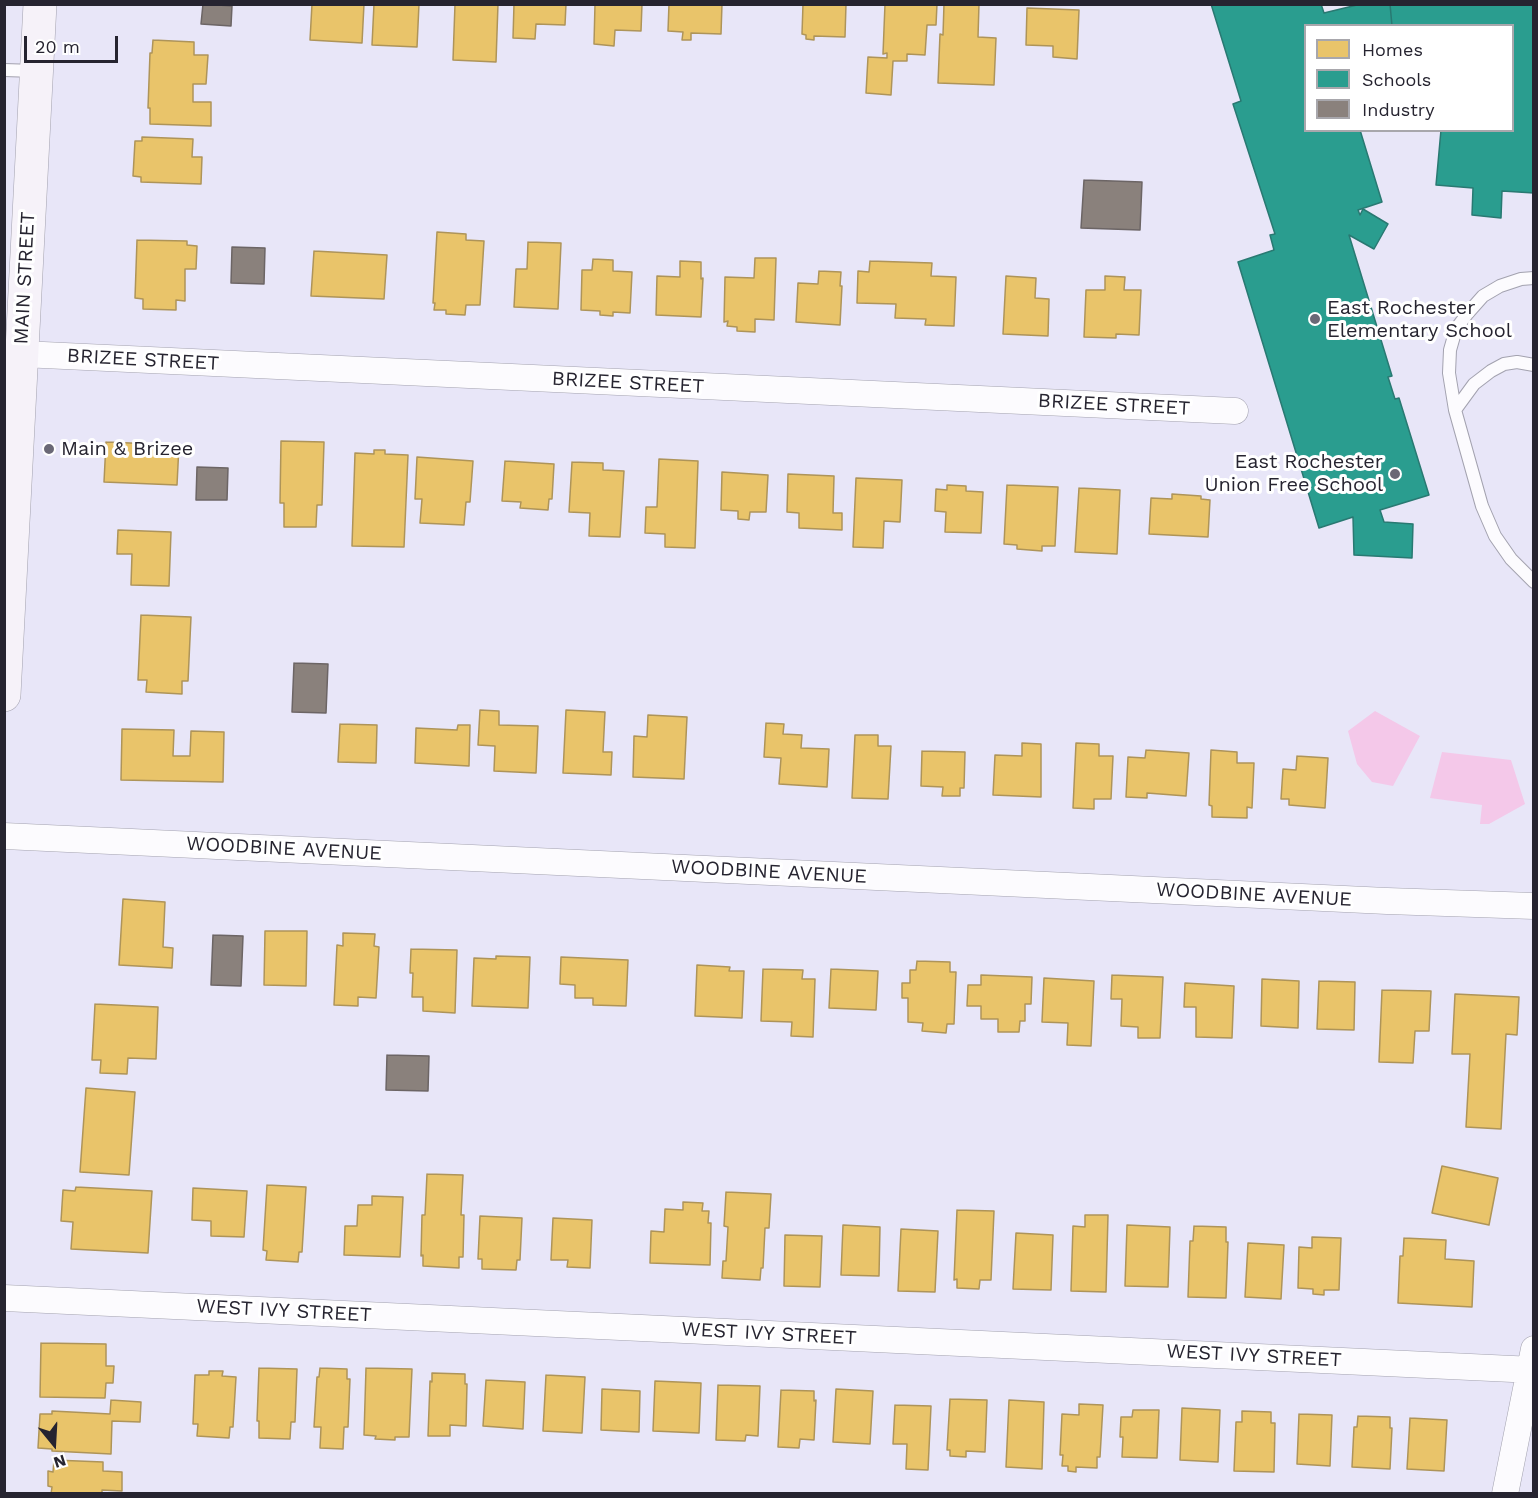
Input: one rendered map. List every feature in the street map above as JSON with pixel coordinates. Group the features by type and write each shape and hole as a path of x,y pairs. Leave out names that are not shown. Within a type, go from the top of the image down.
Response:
{"street":[{"name":"MAIN STREET","path":"4,695 12,394 22,354 20,70 40,4"},
{"name":"BRIZEE STREET","path":"22,354 1235,411"},
{"name":"WOODBINE AVENUE","path":"4,836 1533,906"},
{"name":"WEST IVY STREET","path":"4,1298 1532,1363"},
{"path":"1505,1494 1532,1363"}],"lane":[{"path":"1533,278 1521,279 1500,286 1483,296 1467,314 1456,329 1450,350 1449,373 1455,410 1482,506 1495,536 1511,559 1533,582"},
{"path":"1455,410 1474,384 1491,371 1504,364 1517,362 1533,365"}],"shaded area":[{"path":"1375,711 1420,736 1393,786 1372,782 1357,764 1348,731"},
{"path":"1442,752 1511,760 1525,804 1489,824 1480,824 1482,805 1430,798"}],"building: Homes":[{"path":"312,4 364,4 362,43 310,40"},
{"path":"374,4 419,4 417,47 372,45"},
{"path":"455,4 498,4 496,62 453,60"},
{"path":"514,4 566,4 565,25 536,24 535,39 513,38"},
{"path":"595,4 642,4 641,31 615,30 614,46 594,44"},
{"path":"669,4 722,4 721,34 691,33 691,40 682,40 683,32 668,31"},
{"path":"803,4 846,4 845,37 814,36 814,40 806,39 806,35 802,34"},
{"path":"885,4 937,4 936,25 927,25 925,55 907,54 907,61 893,61 891,95 866,93 868,57 887,58 887,53 883,54"},
{"path":"944,4 979,4 978,37 996,38 994,85 938,83"},
{"path":"1027,8 1079,10 1077,59 1053,57 1053,46 1026,45"},
{"path":"153,40 194,42 194,55 208,55 206,84 193,84 193,102 211,102 211,126 150,124 150,108 148,108 150,53 152,53"},
{"path":"142,137 193,139 192,157 202,157 201,184 141,182 141,177 133,176 135,141 142,141"},
{"path":"437,232 466,234 466,240 484,241 480,305 466,305 465,315 446,314 446,310 434,310"},
{"path":"137,240 187,241 187,245 197,246 196,269 185,269 185,301 176,300 176,310 143,309 143,299 135,298"},
{"path":"528,242 561,243 558,309 514,307 516,269 527,269"},
{"path":"314,251 387,255 384,299 311,296"},
{"path":"755,258 776,258 774,320 755,319 755,332 737,331 737,327 727,326 728,321 724,322 725,277 754,278"},
{"path":"593,259 613,260 613,271 632,272 630,313 613,312 613,316 600,315 600,311 581,310 582,270 592,270"},
{"path":"680,261 701,262 701,279 703,278 701,317 656,315 657,276 680,277"},
{"path":"870,261 932,263 931,276 956,277 954,326 925,325 926,319 895,318 896,304 857,303 858,271 869,272"},
{"path":"819,271 841,272 840,325 796,322 798,283 818,284"},
{"path":"1006,276 1036,278 1035,298 1049,299 1048,336 1003,334"},
{"path":"1105,276 1125,277 1124,290 1141,290 1139,335 1116,334 1116,338 1084,337 1086,290 1105,290"},
{"path":"281,441 324,442 322,505 317,505 316,527 284,527 284,503 280,503"},
{"path":"106,442 179,445 177,485 104,482"},
{"path":"374,450 385,450 385,454 408,455 404,547 352,546 355,453 374,454"},
{"path":"417,457 473,461 470,502 466,502 464,525 420,523 422,499 415,499"},
{"path":"659,459 698,461 695,548 665,547 665,534 645,533 646,507 657,507"},
{"path":"505,461 554,464 552,499 549,499 548,510 520,508 521,502 502,501"},
{"path":"572,462 603,463 603,470 624,471 620,537 589,536 590,513 569,512"},
{"path":"722,472 768,475 766,512 750,512 749,520 738,519 738,511 721,510"},
{"path":"788,474 834,476 833,513 842,513 842,530 799,528 799,513 787,512"},
{"path":"856,478 902,480 900,522 884,521 883,548 853,547"},
{"path":"947,485 966,486 966,491 983,492 981,533 945,532 946,512 935,511 936,489 947,490"},
{"path":"1007,485 1058,487 1055,546 1042,546 1042,551 1017,549 1017,545 1004,544"},
{"path":"1079,488 1120,490 1117,554 1075,552"},
{"path":"1172,494 1201,496 1201,499 1210,500 1208,537 1149,534 1151,498 1172,499"},
{"path":"118,530 171,532 169,586 131,585 132,554 117,554"},
{"path":"141,615 191,617 188,681 182,681 182,694 146,692 147,680 138,680"},
{"path":"480,710 499,711 499,725 538,726 536,773 494,771 495,746 478,745"},
{"path":"566,710 605,712 603,752 612,752 611,775 563,773"},
{"path":"648,715 687,717 684,779 633,777 634,736 647,737"},
{"path":"766,723 784,724 783,734 802,735 801,748 829,749 827,787 779,784 781,758 764,757"},
{"path":"340,724 377,725 376,763 338,762"},
{"path":"458,725 470,725 469,766 415,763 416,728 457,730"},
{"path":"122,729 174,730 173,756 190,756 191,731 224,732 223,782 121,780"},
{"path":"855,735 878,735 878,746 891,746 888,799 852,798"},
{"path":"1022,743 1041,744 1041,797 993,795 995,755 1022,756"},
{"path":"1076,743 1099,744 1099,756 1113,756 1111,799 1094,799 1094,809 1073,808"},
{"path":"1146,750 1189,753 1186,796 1147,793 1147,798 1126,797 1128,757 1145,758"},
{"path":"1211,750 1237,752 1237,763 1254,763 1252,808 1247,807 1247,818 1212,817 1212,806 1209,805"},
{"path":"922,751 965,752 964,788 960,788 960,796 942,796 943,787 921,786"},
{"path":"1297,756 1328,758 1325,808 1289,805 1289,799 1281,799 1283,769 1296,770"},
{"path":"123,899 165,902 163,947 173,948 172,968 119,965"},
{"path":"265,931 307,931 306,986 264,985"},
{"path":"343,933 375,934 374,946 379,947 376,998 358,997 358,1006 334,1005 337,945 343,946"},
{"path":"411,949 457,950 455,1013 423,1011 423,997 412,997"},
{"path":"496,956 530,957 528,1008 472,1006 474,958 496,959"},
{"path":"561,957 628,960 626,1006 593,1005 593,998 575,998 575,985 560,984"},
{"path":"917,961 950,962 950,972 956,972 954,1024 947,1024 946,1033 922,1031 923,1023 908,1022 908,998 902,998 902,983 910,983 910,970 916,970"},
{"path":"697,965 730,967 729,971 744,971 742,1018 695,1016"},
{"path":"763,969 803,970 802,979 815,979 813,1037 791,1036 792,1022 761,1021"},
{"path":"831,969 878,971 876,1010 829,1008"},
{"path":"981,975 1032,977 1031,1004 1025,1004 1025,1021 1020,1021 1019,1032 998,1032 998,1019 981,1019 981,1006 967,1006 968,985 981,985"},
{"path":"1112,975 1163,977 1160,1038 1138,1038 1138,1027 1121,1026 1122,999 1111,999"},
{"path":"1044,978 1094,981 1091,1046 1067,1045 1068,1023 1042,1022"},
{"path":"1262,979 1299,981 1298,1028 1261,1026"},
{"path":"1319,981 1355,982 1354,1030 1317,1029"},
{"path":"1185,983 1234,986 1232,1038 1196,1037 1196,1007 1184,1007"},
{"path":"1382,990 1431,991 1429,1031 1415,1031 1413,1063 1379,1062"},
{"path":"1455,994 1519,997 1517,1035 1506,1034 1501,1129 1466,1127 1470,1054 1452,1054"},
{"path":"95,1004 158,1007 156,1059 128,1058 127,1074 100,1073 101,1060 92,1060"},
{"path":"86,1088 135,1092 129,1175 80,1172"},
{"path":"1442,1166 1498,1178 1489,1225 1432,1213"},
{"path":"427,1174 463,1175 461,1215 464,1215 463,1257 459,1257 459,1268 423,1266 423,1255 421,1256 422,1215 425,1215"},
{"path":"267,1185 306,1187 302,1252 299,1252 298,1262 266,1260 267,1251 263,1250"},
{"path":"76,1187 152,1191 148,1253 71,1249 73,1222 61,1221 63,1190 75,1191"},
{"path":"193,1188 247,1191 244,1237 211,1236 211,1221 192,1220"},
{"path":"726,1192 771,1194 769,1228 765,1228 763,1268 761,1268 760,1280 722,1278 723,1261 726,1261 728,1227 724,1226"},
{"path":"372,1196 403,1197 400,1257 344,1255 345,1226 357,1226 358,1205 372,1205"},
{"path":"683,1202 703,1203 702,1211 709,1211 710,1265 650,1263 651,1231 664,1232 665,1209 683,1210"},
{"path":"957,1210 994,1211 991,1280 980,1280 979,1289 957,1288 957,1279 954,1280"},
{"path":"1085,1215 1108,1215 1106,1292 1071,1291 1073,1226 1085,1227"},
{"path":"480,1216 522,1218 520,1260 517,1260 516,1270 482,1269 482,1259 478,1259"},
{"path":"553,1218 592,1220 590,1268 567,1267 568,1260 551,1260"},
{"path":"843,1225 880,1227 879,1276 841,1275"},
{"path":"1127,1225 1170,1227 1168,1287 1125,1286"},
{"path":"1194,1226 1226,1227 1226,1242 1228,1242 1226,1298 1188,1297 1190,1241 1193,1241"},
{"path":"901,1229 938,1231 935,1292 898,1291"},
{"path":"1016,1233 1053,1235 1051,1290 1013,1289"},
{"path":"785,1235 822,1236 820,1287 784,1286"},
{"path":"1312,1237 1341,1238 1339,1290 1324,1290 1324,1295 1313,1294 1313,1289 1298,1288 1299,1247 1312,1248"},
{"path":"1404,1238 1446,1240 1445,1259 1474,1261 1472,1307 1398,1303 1400,1256 1403,1256"},
{"path":"1248,1243 1284,1245 1281,1299 1245,1297"},
{"path":"41,1343 106,1344 106,1366 114,1366 113,1383 106,1383 105,1398 40,1397"},
{"path":"259,1368 297,1369 295,1422 291,1422 290,1439 259,1438 259,1421 257,1421"},
{"path":"320,1368 347,1369 347,1379 350,1379 348,1427 344,1427 343,1449 320,1448 321,1427 314,1427 317,1377 319,1377"},
{"path":"366,1368 412,1369 409,1437 395,1437 395,1440 375,1439 376,1436 364,1435"},
{"path":"209,1371 223,1371 222,1376 236,1377 233,1427 230,1427 229,1438 197,1436 198,1424 193,1424 195,1375 209,1375"},
{"path":"432,1373 465,1374 465,1384 467,1384 466,1426 450,1425 450,1436 428,1436"},
{"path":"546,1375 585,1377 582,1433 543,1431"},
{"path":"486,1380 525,1382 523,1429 483,1426"},
{"path":"655,1381 701,1383 699,1433 653,1431"},
{"path":"718,1385 760,1386 758,1436 746,1435 745,1441 716,1440"},
{"path":"602,1389 640,1391 639,1432 601,1430"},
{"path":"836,1389 873,1391 870,1444 833,1442"},
{"path":"781,1390 814,1391 814,1401 816,1400 814,1440 800,1439 799,1448 778,1447"},
{"path":"950,1399 987,1400 985,1452 966,1451 966,1457 950,1456 950,1450 947,1450"},
{"path":"111,1400 141,1402 140,1422 112,1421 111,1454 52,1451 52,1449 38,1448 40,1414 52,1414 52,1411 110,1414"},
{"path":"1009,1400 1044,1402 1042,1469 1006,1467"},
{"path":"1079,1404 1103,1405 1100,1457 1097,1457 1097,1468 1076,1467 1076,1472 1068,1471 1068,1466 1062,1466 1063,1455 1060,1455 1062,1414 1079,1415"},
{"path":"895,1405 931,1406 928,1470 906,1469 907,1444 893,1444"},
{"path":"1182,1408 1220,1410 1218,1462 1180,1460"},
{"path":"1133,1410 1159,1410 1157,1458 1122,1457 1121,1417 1132,1417"},
{"path":"1242,1411 1271,1412 1271,1423 1275,1423 1274,1472 1234,1471 1236,1422 1242,1422"},
{"path":"1299,1414 1332,1415 1330,1466 1297,1464"},
{"path":"1358,1416 1390,1417 1390,1428 1392,1428 1390,1469 1352,1467 1354,1427 1357,1427"},
{"path":"1410,1418 1447,1420 1444,1471 1407,1469"},
{"path":"54,1460 103,1462 103,1471 122,1472 122,1491 102,1490 102,1494 51,1494 52,1487 48,1486 48,1471 53,1472"}],"building: Schools":[{"name":"East Rochester Elementary School","path":"1211,4 1321,4 1324,13 1361,4 1390,4 1392,24 1304,24 1304,132 1361,132 1382,202 1358,210 1360,215 1363,209 1388,224 1374,249 1349,235 1392,376 1388,377 1395,399 1399,398 1429,495 1380,510 1384,522 1413,524 1412,558 1354,555 1353,517 1319,528 1238,262 1274,250 1270,235 1275,234 1233,104 1241,101"},
{"path":"1390,4 1534,4 1534,193 1502,191 1501,218 1472,215 1473,188 1436,185 1441,132 1514,132 1514,24 1392,24"}],"building: Industry":[{"path":"203,4 232,6 231,26 201,24"},
{"path":"1084,180 1142,182 1140,230 1081,228"},
{"path":"232,247 265,248 264,284 231,283"},
{"path":"197,467 228,468 227,500 196,500"},
{"path":"294,663 328,664 326,713 292,712"},
{"path":"213,935 243,936 241,986 211,985"},
{"path":"387,1055 429,1056 428,1091 386,1090"}],"place":[{"name":"East Rochester Elementary School","path":"1315,319"},
{"name":"Main & Brizee","path":"49,449"},
{"name":"East Rochester Union Free School","path":"1395,474"}]}
